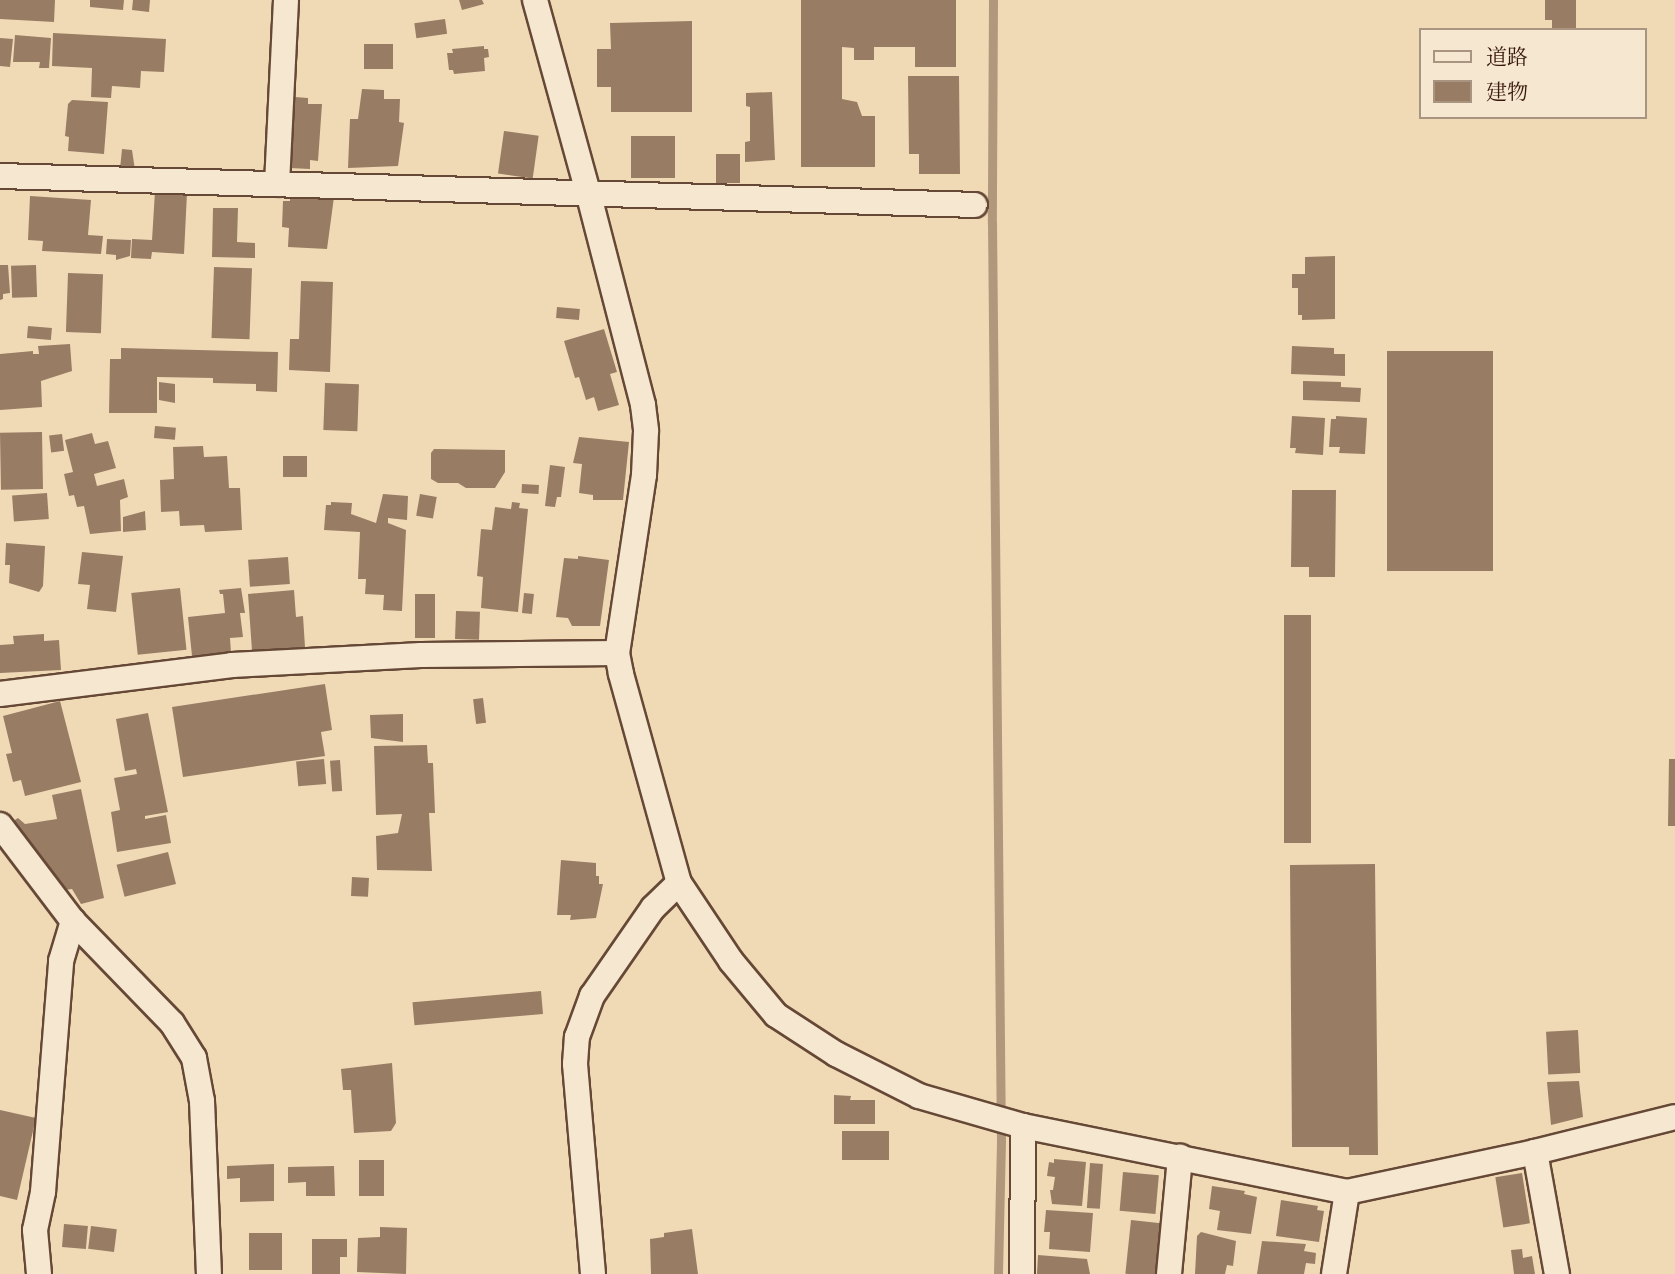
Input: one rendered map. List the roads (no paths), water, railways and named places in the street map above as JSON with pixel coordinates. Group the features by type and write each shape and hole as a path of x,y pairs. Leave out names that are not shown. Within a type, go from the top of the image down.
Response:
{"street":[{"path":"277,184 286,0"},
{"path":"535,0 643,405 646,431 644,475 617,653 679,883 731,961 776,1016 836,1054 919,1097 1023,1126 1347,1192 1535,1152 1675,1117"},
{"path":"0,176 975,205"},
{"path":"0,694 110,678 257,664 421,654 617,653"},
{"path":"0,825 73,921 172,1023 194,1058 202,1101 209,1274"},
{"path":"593,1274 575,1064 577,1037 592,996 653,908 679,883"},
{"path":"39,1274 35,1230 43,1192 61,961 73,921"},
{"path":"1022,1274 1023,1126"},
{"path":"1535,1152 1557,1274"},
{"path":"1169,1274 1180,1157"},
{"path":"1334,1274 1347,1192"}],"waterway":[{"path":"993,0 992,223 1001,1141 998,1274"}]}
